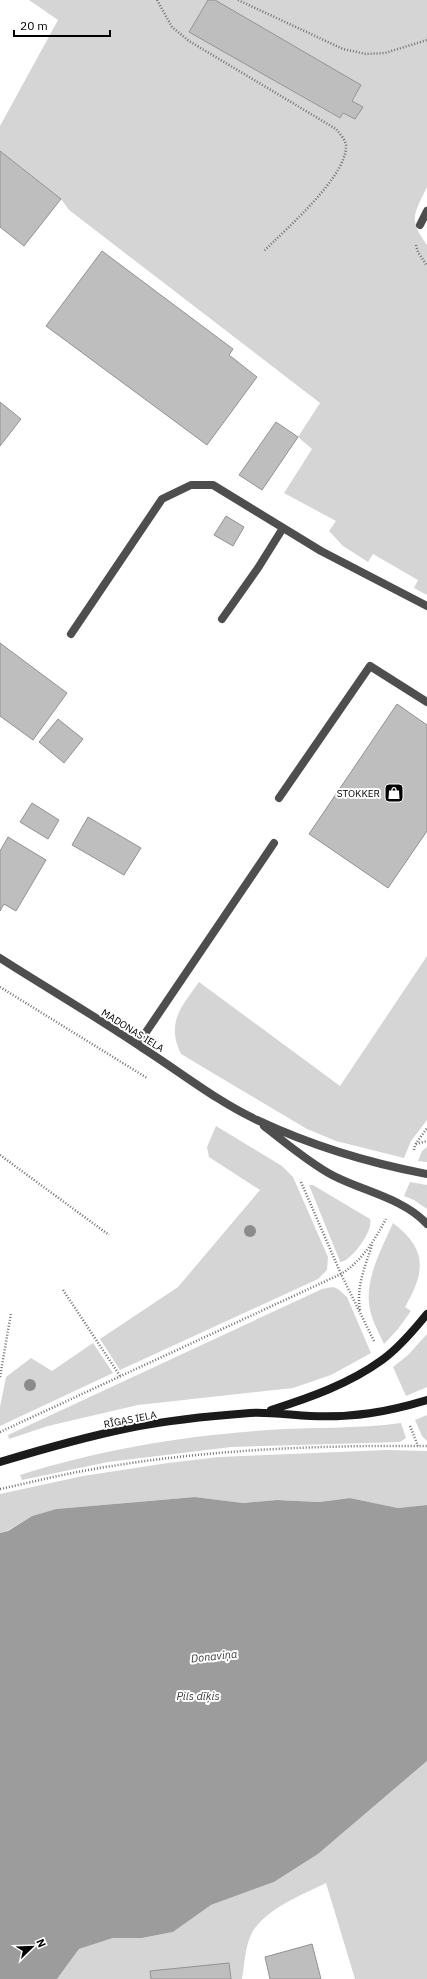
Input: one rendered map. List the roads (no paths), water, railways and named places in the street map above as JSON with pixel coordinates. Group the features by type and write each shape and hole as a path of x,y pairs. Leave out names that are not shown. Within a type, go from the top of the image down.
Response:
{"main road":[{"name":"RĪGAS IELA","path":"266,1412 311,1397 383,1360 415,1330 427,1314"},
{"name":"RĪGAS IELA","path":"0,1462 66,1442 130,1428 196,1417 266,1412 311,1416 352,1416 382,1412 427,1400"}],"street":[{"path":"420,225 427,211"},
{"path":"71,634 162,499 191,485 213,485 321,551 427,606"},
{"path":"222,619 258,568 283,528"},
{"path":"279,798 370,666 427,702"},
{"path":"138,1044 274,843"},
{"name":"MADONAS IELA","path":"0,958 138,1044 223,1101 256,1120 300,1154 332,1175 394,1202 427,1224"},
{"name":"MADONAS IELA","path":"256,1120 314,1143 407,1170 427,1174"}],"water":[{"name":"Pils dīķis","path":"195,1497 243,1503 277,1500 319,1502 350,1498 398,1508 427,1505 427,1761 318,1854 274,1882 211,1905 173,1932 142,1938 113,1938 79,1949 57,1979 0,1979 0,1533 8,1531 32,1516 56,1509"}],"place":[{"name":"STOKKER","path":"394,793"}],"water label":[{"name":"Donaviņa","path":"214,1656"}]}
